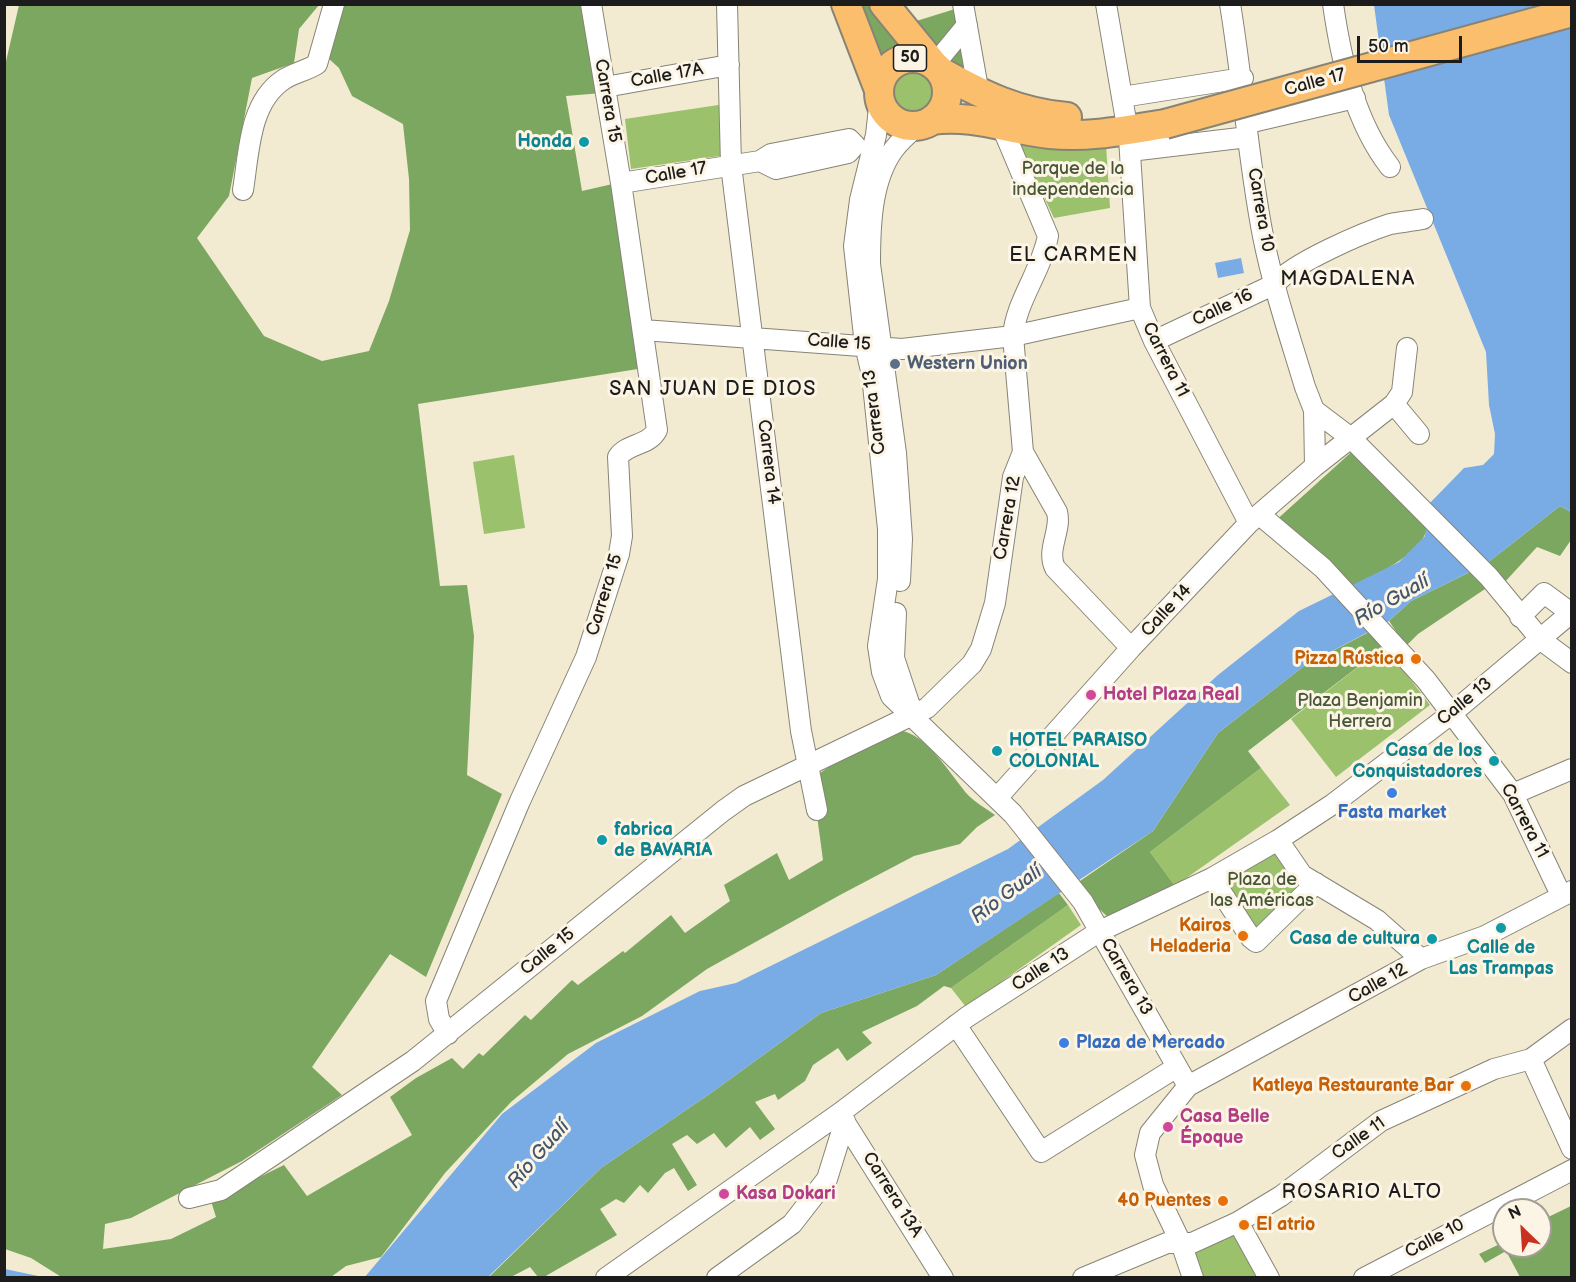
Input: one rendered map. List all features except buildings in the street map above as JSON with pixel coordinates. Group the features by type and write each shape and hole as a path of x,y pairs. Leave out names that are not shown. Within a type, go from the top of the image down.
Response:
{"highway":[{"name":"Carrera 13","path":"846,4 880,95"},
{"name":"50","path":"884,4 936,67 946,82 946,103 925,123 907,125 890,116 880,95 882,79 889,69 898,62 910,58 922,59 936,67"},
{"name":"Calle 17","path":"925,123 955,117 970,118 1002,127 1129,141 1165,124 1572,12"},
{"name":"Calle 17","path":"936,67 979,94 1020,110 1046,115 1086,118 1129,141"}],"street":[{"path":"243,190 254,121 267,94 284,79 317,64 334,4"},
{"name":"Carrera 15","path":"448,1034 439,1019 436,1001 520,801 586,657 619,554 622,536 617,461 621,452 652,438 657,430 621,183 591,4"},
{"name":"Carrera 14","path":"727,4 731,165 807,765 817,810"},
{"path":"963,4 979,94"},
{"name":"Carrera 11","path":"1106,4 1129,141 1140,308 1154,341 1255,519 1323,568 1405,657 1513,794 1566,893"},
{"name":"Carrera 10","path":"1230,4 1243,78 1263,237 1314,410 1315,466"},
{"path":"1332,4 1339,49 1372,145 1390,167"},
{"path":"936,67 967,25"},
{"name":"Calle 17A","path":"605,87 729,65"},
{"path":"1122,98 1243,78"},
{"name":"Carrera 13","path":"880,95 875,140 862,190 854,246 896,453 902,539 901,572 893,629 894,658 913,715 1013,814 1083,902 1188,1086"},
{"path":"1129,141 1248,130 1356,98"},
{"name":"Carrera 13","path":"874,346 870,264 874,209 886,162 894,148 925,123"},
{"name":"Carrera 12","path":"913,715 927,708 972,664 981,649 995,603 1013,477 1023,452 1013,336 1014,320 1045,250 1048,236 1002,127"},
{"path":"731,165 760,161 776,169 848,153 855,145 875,140"},
{"name":"Calle 17","path":"621,183 731,165"},
{"name":"Calle 16","path":"1154,341 1275,284 1285,272 1353,240 1391,224 1423,219"},
{"name":"Calle 15","path":"643,330 902,349 1013,336 1140,308"},
{"path":"1407,348 1402,392 1394,404 1419,434"},
{"name":"Calle 14","path":"997,798 1131,648 1255,519 1315,466 1394,404"},
{"path":"1314,410 1351,438 1489,577 1541,640 1572,663"},
{"path":"1023,452 1058,517 1051,555 1055,568 1131,648"},
{"path":"1520,617 1544,593 1570,614"},
{"name":"Calle 13","path":"606,1278 843,1117 957,1025 1100,932 1212,878 1278,840 1333,804 1451,714 1570,614"},
{"name":"Calle 15","path":"189,1198 221,1190 413,1061 744,796 886,725 913,715"},
{"path":"1513,794 1572,769"},
{"path":"1278,840 1302,874 1377,920 1421,959"},
{"path":"1212,878 1251,938 1256,942 1316,883"},
{"name":"Calle 12","path":"1188,1086 1421,959 1485,936 1566,893"},
{"path":"957,1025 1041,1152 1177,1067"},
{"name":"Calle 11","path":"1083,1278 1167,1243 1192,1243 1238,1222 1281,1196 1381,1121 1494,1069 1531,1059 1572,1029"},
{"path":"1531,1059 1571,1144"},
{"path":"1188,1086 1150,1133 1145,1155 1156,1191 1181,1243 1193,1278"},
{"path":"717,1278 792,1224 827,1179 843,1117"},
{"name":"Carrera 13A","path":"843,1117 943,1278"},
{"name":"Calle 10","path":"1364,1278 1572,1170"},
{"path":"1238,1222 1269,1278"}],"green space":[{"path":"342,4 586,5 602,93 566,96 582,191 617,183 644,368 418,404 440,586 467,585 474,636 467,775 502,794 426,977 390,954 312,1067 342,1095 242,1161 131,1218 105,1224 103,1249 171,1239 216,1217 211,1201 284,1165 307,1196 412,1135 390,1097 416,1078 452,1058 463,1069 479,1053 483,1056 525,1015 531,1020 572,980 578,985 623,951 625,953 671,915 685,933 730,901 724,885 777,853 789,880 823,860 812,779 877,738 895,731 906,732 916,737 936,755 969,796 995,815 977,827 960,844 914,856 840,895 707,969 642,1016 568,1054 511,1102 445,1173 381,1257 346,1266 331,1277 63,1278 31,1258 5,1249 4,70 19,5 319,5 299,29 294,63 252,78 229,196 197,238 264,336 322,361 369,351 389,301 410,230 409,179 403,124 352,96 339,68 328,58"},
{"path":"854,5 876,5 912,52 889,62 879,74"},
{"path":"955,9 965,73 957,71 910,23"},
{"path":"914,69 931,76 938,93 931,110 914,117 897,110 890,93 897,76"},
{"path":"725,104 726,155 631,169 625,119"},
{"name":"Parque de la independencia","path":"1018,142 1106,145 1110,208 1054,218"},
{"path":"1357,447 1427,529 1415,548 1405,557 1346,589 1273,523"},
{"path":"514,455 525,528 484,534 473,462"},
{"path":"1560,506 1571,512 1571,540 1560,556 1537,547 1503,584 1486,564"},
{"path":"1470,572 1488,587 1418,634 1406,646 1389,621 1411,601"},
{"path":"1371,631 1385,646 1248,751 1261,768 1150,852 1175,886 1110,919 1082,893 1077,883 1153,831 1218,733 1304,666"},
{"name":"Plaza Benjamin Herrera","path":"1385,646 1430,705 1336,777 1291,719"},
{"path":"1261,768 1290,805 1175,886 1150,852"},
{"name":"Plaza de las Américas","path":"1272,849 1302,884 1254,935 1225,880"},
{"path":"1059,893 1068,905 951,988 944,986 917,1006 862,1032 872,1043 847,1061 838,1048 813,1065 805,1081 778,1100 775,1094 755,1102 775,1129 760,1140 750,1127 726,1148 714,1133 697,1144 687,1135 672,1144 697,1185 688,1191 674,1168 665,1173 648,1193 640,1185 624,1203 616,1199 600,1209 617,1235 544,1277 538,1277 530,1267 511,1277 488,1278 601,1168 711,1093 821,1013 936,975"},
{"path":"1068,905 1081,925 966,1007 951,988"},
{"path":"1571,1206 1571,1277 1520,1277 1510,1258 1552,1258 1552,1215"},
{"path":"1235,1234 1257,1277 1200,1277 1191,1254"},
{"path":"1492,1248 1494,1258 1485,1263 1479,1254"}],"water":[{"name":"Río Gualí","path":"1374,5 1571,5 1571,512 1560,506 1486,564 1411,601 1389,621 1304,666 1218,733 1153,831 936,975 821,1013 711,1093 601,1168 488,1277 364,1278 502,1114 596,1043 700,991 736,983 1008,849 1103,780 1218,675 1299,611 1399,562 1425,536 1428,505 1464,468 1483,465 1494,454 1495,434 1489,405 1486,352 1389,115"},
{"path":"1241,258 1244,273 1218,278 1215,263"},
{"path":"5,1269 43,1277 5,1277"}],"place":[{"name":"Honda","path":"584,142"},
{"name":"Western Union","path":"895,364"},
{"name":"Pizza Rústica","path":"1416,659"},
{"name":"Hotel Plaza Real","path":"1091,695"},
{"name":"HOTEL PARAISO COLONIAL","path":"997,751"},
{"name":"Casa de los Conquistadores","path":"1494,761"},
{"name":"Fasta market","path":"1392,793"},
{"name":"fabrica de BAVARIA","path":"602,840"},
{"name":"Calle de Las Trampas","path":"1501,928"},
{"name":"Kairos Heladeria","path":"1243,936"},
{"name":"Casa de cultura","path":"1432,939"},
{"name":"Plaza de Mercado","path":"1064,1043"},
{"name":"Katleya Restaurante Bar","path":"1466,1086"},
{"name":"Casa Belle Époque","path":"1168,1127"},
{"name":"Kasa Dokari","path":"724,1194"},
{"name":"40 Puentes","path":"1223,1201"},
{"name":"El atrio","path":"1244,1225"}],"district":[{"name":"EL CARMEN","path":"1074,256"},
{"name":"MAGDALENA","path":"1348,280"},
{"name":"SAN JUAN DE DIOS","path":"713,390"},
{"name":"ROSARIO ALTO","path":"1362,1193"}]}
